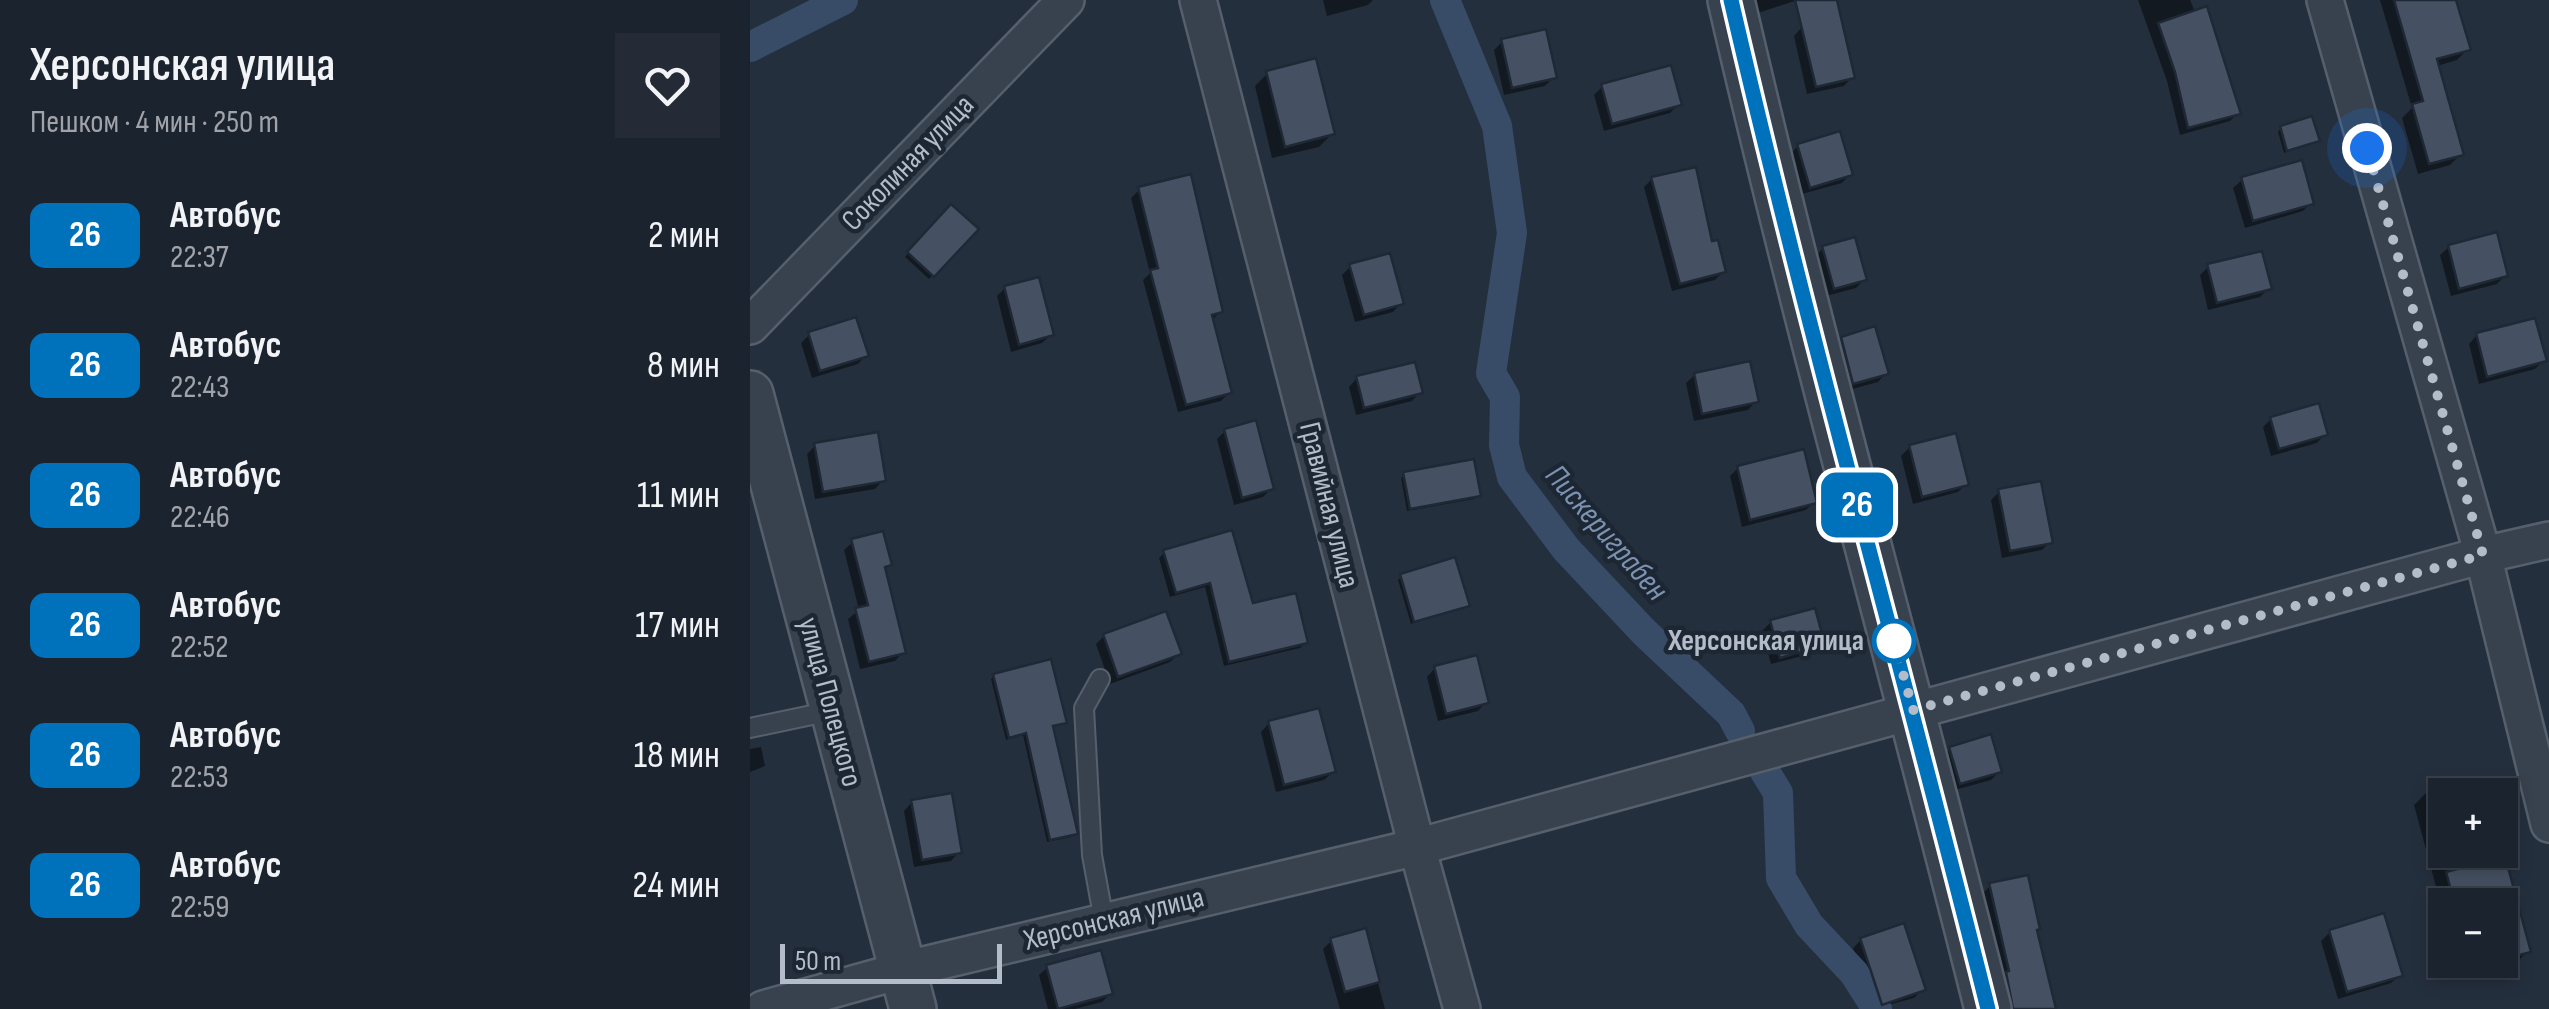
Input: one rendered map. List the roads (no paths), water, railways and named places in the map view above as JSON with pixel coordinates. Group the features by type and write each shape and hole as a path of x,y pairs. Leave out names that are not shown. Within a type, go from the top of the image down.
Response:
{"street":[{"name":"Соколиная улица","path":"750,326 1066,0"},
{"name":"Гравийная улица","path":"1198,0 1462,1009"},
{"path":"1730,0 1988,1009"},
{"path":"2325,0 2483,555 2549,824"},
{"name":"улица Полецкого","path":"750,394 908,990"},
{"name":"Херсонская улица","path":"763,1009 908,990 1104,921 1417,847 2549,540"}],"lane":[{"path":"1100,680 1084,708 1092,856 1104,921"},
{"path":"750,728 831,710"}],"waterway":[{"name":"Пискериграбен","path":"750,47 843,0"},
{"name":"Пискериграбен","path":"1445,0 1497,126 1512,233 1491,373 1505,397 1504,445 1512,477 1566,549 1644,632 1731,714 1740,731"},
{"name":"Пискериграбен","path":"1758,760 1778,793 1781,878 1809,925 1854,973 1877,1009"}],"place":[{"name":"Херсонская улица","path":"1894,641"}]}
